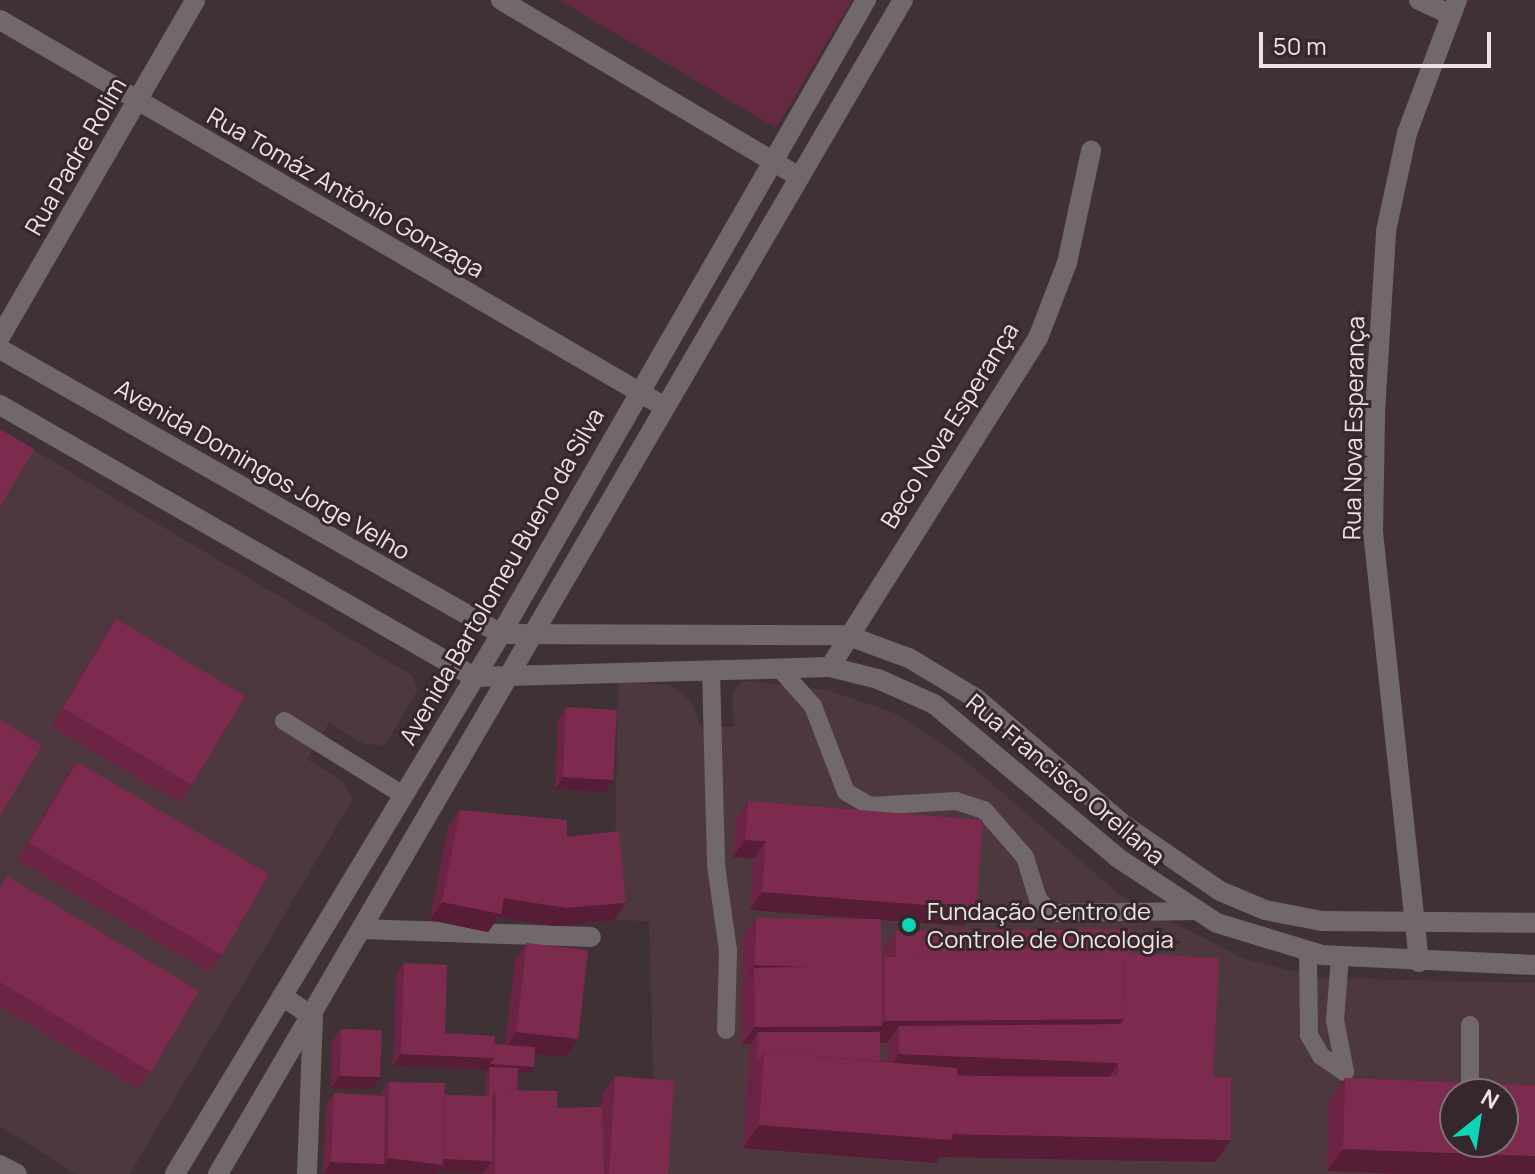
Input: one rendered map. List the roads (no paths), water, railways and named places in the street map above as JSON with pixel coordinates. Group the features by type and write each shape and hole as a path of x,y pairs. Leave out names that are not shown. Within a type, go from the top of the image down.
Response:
{"street":[{"name":"Rua Padre Rolim","path":"0,337 195,0"},
{"path":"501,0 799,177"},
{"name":"Avenida Bartolomeu Bueno da Silva","path":"175,1174 501,634 769,159 866,0"},
{"path":"218,1174 313,1017 903,0"},
{"path":"1419,0 1453,7"},
{"name":"Rua Nova Esperança","path":"1419,962 1373,533 1375,413 1386,231 1407,133 1453,7"},
{"name":"Rua Tomáz Antônio Gonzaga","path":"0,20 665,407"},
{"name":"Beco Nova Esperança","path":"830,667 846,635 1038,338 1067,263 1091,151"},
{"name":"Avenida Domingos Jorge Velho","path":"0,349 501,634"},
{"path":"0,405 474,677"},
{"name":"Rua Francisco Orellana","path":"501,634 846,635 909,658 977,699 1124,825 1220,891 1265,910 1416,925 1535,923"},
{"name":"Rua Francisco Orellana","path":"474,677 830,667 934,704 1118,858 1197,911 1258,939 1340,957 1535,965"},
{"path":"1258,939 1265,910"},
{"path":"362,929 591,937"},
{"path":"282,996 313,1017"},
{"path":"307,1174 313,1017"},
{"path":"0,1165 17,1174"}],"lane":[{"path":"780,669 813,706 846,792 870,806 956,801 984,810 1025,857 1050,913 1197,911"},
{"path":"711,671 716,865 728,950 726,1030"},
{"path":"284,721 403,795"},
{"path":"1308,952 1309,1035 1321,1056 1345,1072 1335,1020 1340,957"},
{"path":"1470,1025 1470,1078"}],"place":[{"name":"Fundação Centro de Controle de Oncologia","path":"909,925"}]}
